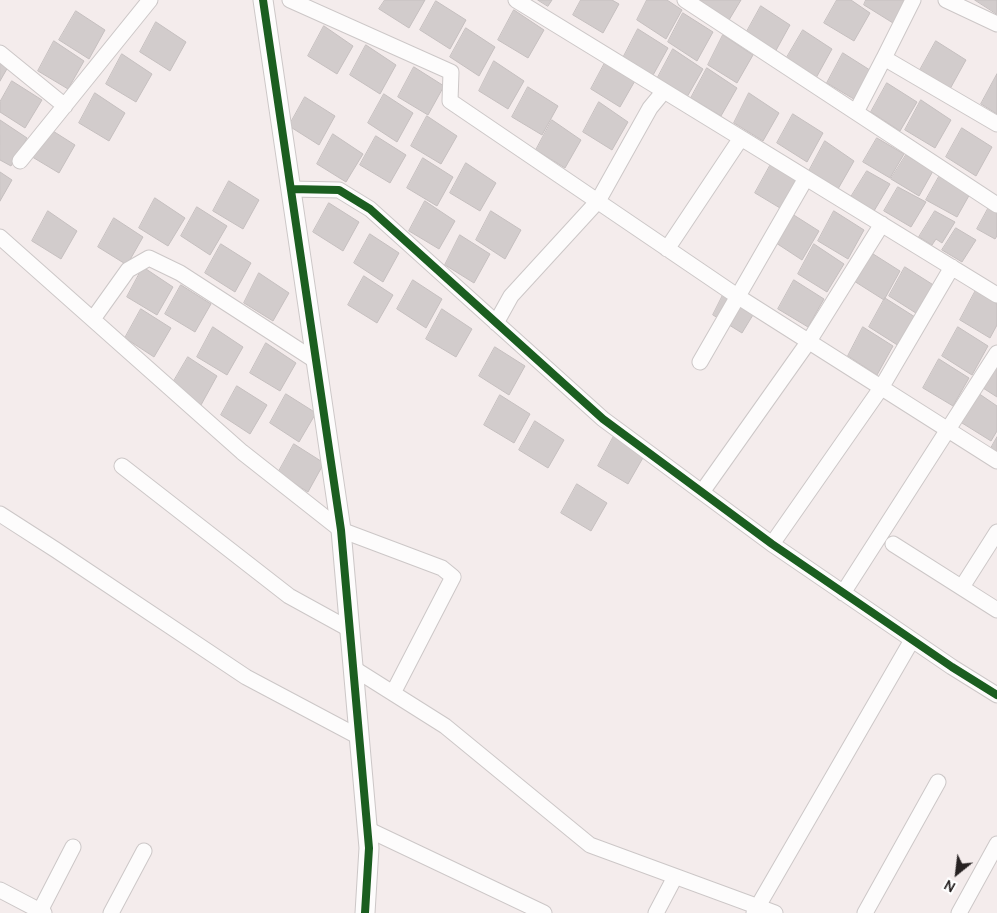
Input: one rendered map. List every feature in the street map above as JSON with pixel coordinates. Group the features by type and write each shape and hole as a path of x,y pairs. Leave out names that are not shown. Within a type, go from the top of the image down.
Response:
{"street":[{"path":"20,161 150,0"},
{"path":"290,0 451,72 450,101 737,296 997,461"},
{"path":"516,0 997,295"},
{"path":"685,0 997,205"},
{"path":"856,112 913,0"},
{"path":"946,0 997,24"},
{"path":"261,1 291,189 340,530 367,829 367,912"},
{"path":"0,53 65,106"},
{"path":"884,58 997,124"},
{"path":"496,323 511,296 598,201 650,108 664,91"},
{"path":"667,248 741,138"},
{"path":"700,362 806,178"},
{"path":"291,189 339,190 370,209 603,419 772,544 997,696"},
{"path":"702,492 809,341 882,224"},
{"path":"0,237 242,452 340,530 442,568 453,577 393,694"},
{"path":"93,319 128,270 149,258 180,273 316,361"},
{"path":"772,544 882,388 952,268"},
{"path":"843,593 997,353"},
{"path":"122,466 289,596 349,629"},
{"path":"0,514 246,677 359,738"},
{"path":"962,587 997,532"},
{"path":"893,544 997,610"},
{"path":"755,910 912,640"},
{"path":"353,668 445,726 590,844 755,910 775,913"},
{"path":"865,913 938,782"},
{"path":"367,829 544,913"},
{"path":"959,913 997,844"},
{"path":"0,890 42,912 73,847"},
{"path":"111,913 144,851"},
{"path":"656,913 675,877"}],"building":[{"path":"385,0 425,0 409,28 379,9"},
{"path":"538,0 552,0 548,6"},
{"path":"581,0 612,0 619,4 603,33 573,15"},
{"path":"647,0 667,0 682,10 666,39 637,20"},
{"path":"701,0 741,0 729,20 700,2"},
{"path":"837,0 851,0 870,13 854,41 824,23"},
{"path":"866,0 907,0 893,23 864,5"},
{"path":"975,0 997,0 997,14"},
{"path":"436,1 466,20 450,49 420,30"},
{"path":"761,6 790,25 774,54 745,35"},
{"path":"514,10 544,30 528,58 498,40"},
{"path":"76,11 105,30 89,59 59,40"},
{"path":"683,13 713,32 697,61 668,42"},
{"path":"156,22 186,42 170,71 140,52"},
{"path":"324,26 353,46 337,74 308,56"},
{"path":"466,28 495,47 479,76 450,57"},
{"path":"638,29 668,48 652,77 623,58"},
{"path":"803,30 832,49 816,78 786,59"},
{"path":"723,35 753,55 737,83 708,65"},
{"path":"54,41 84,61 68,89 38,71"},
{"path":"936,41 966,60 950,89 920,70"},
{"path":"366,45 396,65 380,94 350,75"},
{"path":"673,49 703,69 687,97 657,79"},
{"path":"843,53 873,72 857,101 827,83"},
{"path":"122,54 152,74 136,102 106,84"},
{"path":"607,59 636,79 620,107 591,89"},
{"path":"494,61 524,81 508,109 479,91"},
{"path":"0,62 8,67 0,81"},
{"path":"414,67 444,86 428,115 398,97"},
{"path":"707,68 737,88 721,116 691,98"},
{"path":"997,74 997,114 981,104"},
{"path":"12,81 42,100 25,128 0,112 0,102"},
{"path":"887,83 917,102 900,131 871,112"},
{"path":"528,87 558,106 542,135 512,117"},
{"path":"95,93 125,113 109,141 79,123"},
{"path":"749,93 779,113 763,141 734,123"},
{"path":"384,94 413,113 397,142 368,123"},
{"path":"305,97 335,116 319,145 289,126"},
{"path":"921,100 951,120 935,148 905,130"},
{"path":"599,102 628,122 612,150 583,132"},
{"path":"793,114 823,133 807,162 777,143"},
{"path":"427,116 457,136 441,164 411,146"},
{"path":"0,120 27,138 11,166 0,160"},
{"path":"552,120 581,140 565,168 536,150"},
{"path":"45,126 75,145 59,173 29,155"},
{"path":"962,128 992,147 976,176 946,157"},
{"path":"333,134 363,154 346,182 317,164"},
{"path":"376,136 406,155 390,183 360,165"},
{"path":"877,138 904,154 890,178 863,162"},
{"path":"825,141 854,161 838,189 809,171"},
{"path":"906,155 933,171 919,196 891,179"},
{"path":"423,158 453,177 437,206 407,188"},
{"path":"466,163 496,183 480,211 450,193"},
{"path":"771,164 801,183 785,211 755,193"},
{"path":"867,171 890,184 874,211 851,197"},
{"path":"0,172 12,180 0,201"},
{"path":"940,175 971,192 957,217 926,200"},
{"path":"229,181 259,200 243,229 213,211"},
{"path":"898,187 926,202 911,227 884,211"},
{"path":"155,198 185,218 168,246 139,228"},
{"path":"425,201 455,221 439,249 409,231"},
{"path":"329,203 359,222 343,251 313,232"},
{"path":"197,207 227,226 210,255 181,236"},
{"path":"989,207 997,212 997,236 995,239 977,229"},
{"path":"48,211 77,231 61,259 32,241"},
{"path":"491,211 521,230 505,259 476,240"},
{"path":"834,211 864,230 848,259 818,241"},
{"path":"935,211 955,222 942,243 936,239 932,245 919,237"},
{"path":"789,212 819,231 802,260 773,241"},
{"path":"114,218 143,237 127,265 98,247"},
{"path":"956,228 976,240 962,262 942,250"},
{"path":"370,234 399,253 383,282 354,263"},
{"path":"460,235 490,254 474,283 445,265"},
{"path":"221,244 251,263 235,292 205,273"},
{"path":"814,244 844,264 827,292 798,274"},
{"path":"870,252 900,271 884,300 854,281"},
{"path":"143,267 173,287 157,315 127,297"},
{"path":"905,267 935,286 919,315 889,296"},
{"path":"259,273 289,293 273,321 244,303"},
{"path":"364,276 393,295 377,323 348,305"},
{"path":"413,280 442,299 426,328 397,309"},
{"path":"794,280 824,299 808,327 778,309"},
{"path":"181,285 211,304 195,332 165,314"},
{"path":"728,285 759,305 742,333 713,315"},
{"path":"976,290 997,304 997,325 990,338 960,320"},
{"path":"885,298 915,317 899,346 869,327"},
{"path":"141,309 171,328 154,357 125,338"},
{"path":"442,309 472,329 456,357 426,339"},
{"path":"213,327 243,347 227,375 197,357"},
{"path":"863,327 893,346 877,375 848,356"},
{"path":"958,327 988,346 972,375 942,356"},
{"path":"266,343 296,363 280,391 250,373"},
{"path":"495,347 525,366 509,395 479,376"},
{"path":"188,357 217,376 201,405 171,386"},
{"path":"939,359 969,378 953,406 923,388"},
{"path":"997,362 997,397 983,388"},
{"path":"237,386 267,405 250,434 221,415"},
{"path":"978,393 997,406 997,431 991,441 962,423"},
{"path":"286,394 316,413 299,442 270,423"},
{"path":"500,395 530,414 514,443 484,425"},
{"path":"535,421 564,440 548,468 519,450"},
{"path":"614,436 644,456 628,484 598,466"},
{"path":"997,437 997,454 990,450"},
{"path":"294,444 324,463 308,492 278,473"},
{"path":"577,484 607,503 591,531 561,513"}],"cycle path":[{"path":"263,0 341,530 369,848 365,913"},
{"path":"291,189 339,190 370,209 603,419 772,544 952,667 997,695"}]}
